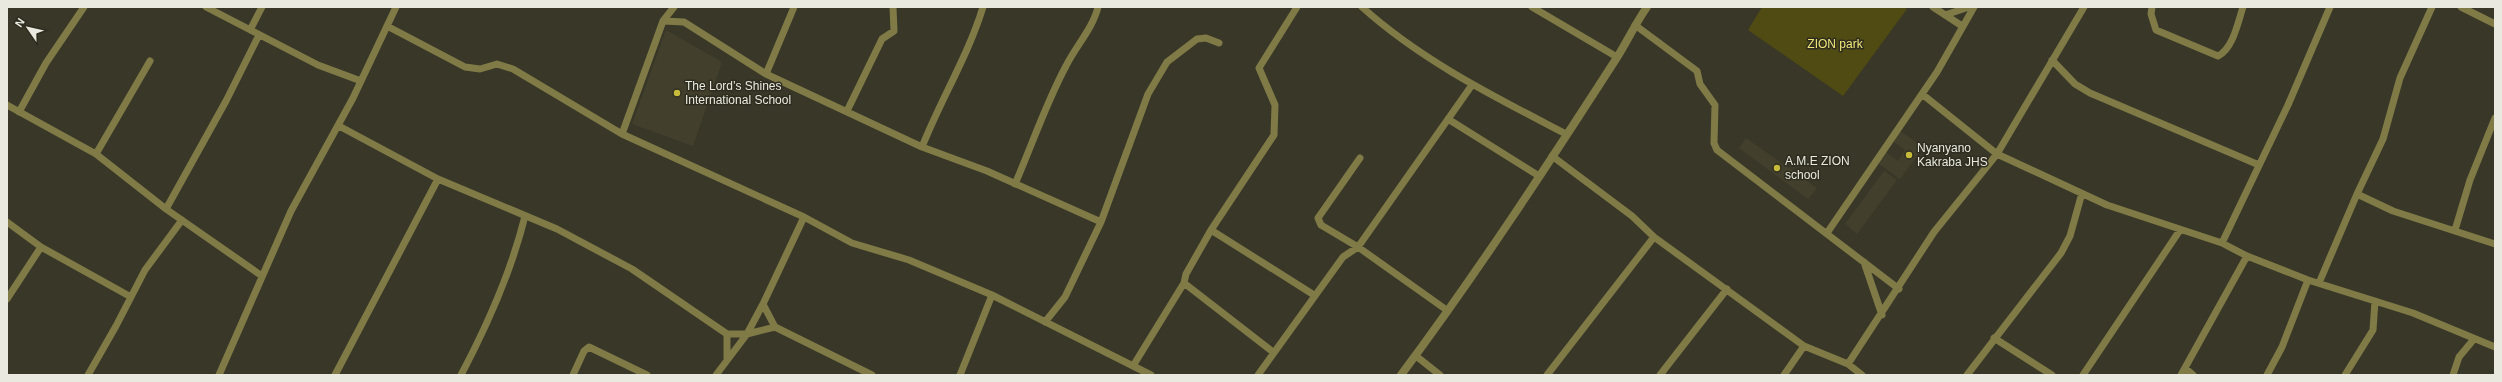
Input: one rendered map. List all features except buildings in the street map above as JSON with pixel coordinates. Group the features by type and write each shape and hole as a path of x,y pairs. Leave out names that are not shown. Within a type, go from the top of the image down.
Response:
{"street":[{"path":"19,112 46,63 84,7"},
{"path":"206,7 318,64 361,81"},
{"path":"250,30 262,7"},
{"path":"219,375 291,210 339,126 396,7"},
{"path":"622,134 663,21 674,7"},
{"path":"766,74 794,7"},
{"path":"847,111 882,39 894,31 892,7"},
{"path":"922,147 936,111 976,29 983,7"},
{"path":"1015,184 1050,98 1066,66 1095,18 1098,7"},
{"path":"1133,366 1184,283 1186,274 1211,230 1274,135 1275,105 1259,68 1297,7"},
{"path":"1362,7 1390,32 1472,84 1566,134"},
{"path":"1532,7 1617,57"},
{"path":"1401,375 1448,311 1539,176 1617,57 1634,25 1647,7"},
{"path":"1933,7 1962,26"},
{"path":"1945,15 1969,7"},
{"path":"1827,233 1922,94 1974,7"},
{"path":"1848,364 1899,289 1934,232 1997,154 2084,7"},
{"path":"2152,7 2150,14 2156,30 2218,56 2228,45 2243,7"},
{"path":"2222,243 2288,105 2330,7"},
{"path":"2319,283 2383,138 2400,78 2432,7"},
{"path":"2461,7 2495,24"},
{"path":"663,21 684,22 766,74 922,147 987,170 1101,222"},
{"path":"1634,25 1697,71 1700,84 1714,105 1714,143 1718,150 1899,289"},
{"path":"387,26 465,67 480,69 497,64 513,70 622,134 804,217 864,247 909,260 992,295 1151,375"},
{"path":"166,209 226,101 259,35"},
{"path":"1045,322 1065,297 1101,222 1148,94 1166,62 1197,39 1206,38 1219,43"},
{"path":"2052,60 2075,84 2090,93 2259,165"},
{"path":"96,154 150,61"},
{"path":"1258,375 1314,295 1343,257 1358,247 1472,84"},
{"path":"1922,94 1997,154 2107,205 2222,243 2248,256 2308,280 2413,313 2495,347"},
{"path":"8,107 96,154 166,209 262,276"},
{"path":"2455,230 2470,180 2495,118"},
{"path":"1448,119 1539,176"},
{"path":"339,126 438,179 557,229 632,269 727,334 747,334 775,327"},
{"path":"1552,156 1632,216 1654,237 1804,346 1848,364 1862,375"},
{"path":"1360,158 1318,218 1322,225 1358,247 1448,311"},
{"path":"335,375 438,179"},
{"path":"1967,375 2061,252 2070,236 2082,193"},
{"path":"2357,194 2393,212 2455,230 2495,244"},
{"path":"461,375 489,320 509,271 525,216"},
{"path":"716,375 747,334 763,304 804,217"},
{"path":"88,375 145,270 182,220"},
{"path":"7,222 41,247 131,297"},
{"path":"1211,230 1314,295"},
{"path":"2083,375 2180,230"},
{"path":"1547,375 1654,237"},
{"path":"7,299 41,247"},
{"path":"2181,375 2248,256"},
{"path":"1863,261 1882,315"},
{"path":"2268,375 2282,347 2308,280"},
{"path":"1184,283 1273,352"},
{"path":"1660,375 1727,289"},
{"path":"960,375 992,295"},
{"path":"2345,375 2373,330 2375,301"},
{"path":"763,304 775,327 872,375"},
{"path":"727,334 727,360"},
{"path":"1994,338 2052,375"},
{"path":"2453,375 2460,358 2474,339"},
{"path":"1784,375 1804,346"},
{"path":"573,375 584,351 589,347 647,375"},
{"path":"1416,356 1440,375"},
{"path":"2185,368 2193,375"}],"shaded area":[{"name":"The Lord’s Shines International School","path":"666,30 722,62 693,146 632,124"},
{"name":"Nyanyano Kakraba JHS","path":"1897,129 1924,147 1900,179 1875,161 1883,150 1898,161 1905,150 1890,139"},
{"name":"A.M.E ZION school","path":"1746,138 1817,188 1808,199 1739,148"},
{"name":"A.M.E ZION school","path":"1884,171 1897,180 1857,234 1845,224"}],"green space":[{"name":"ZION park","path":"1762,7 1904,7 1907,9 1843,96 1748,30"}],"place":[{"name":"The Lord’s Shines International School","path":"677,93"},
{"name":"Nyanyano Kakraba JHS","path":"1909,155"},
{"name":"A.M.E ZION school","path":"1777,168"}]}
